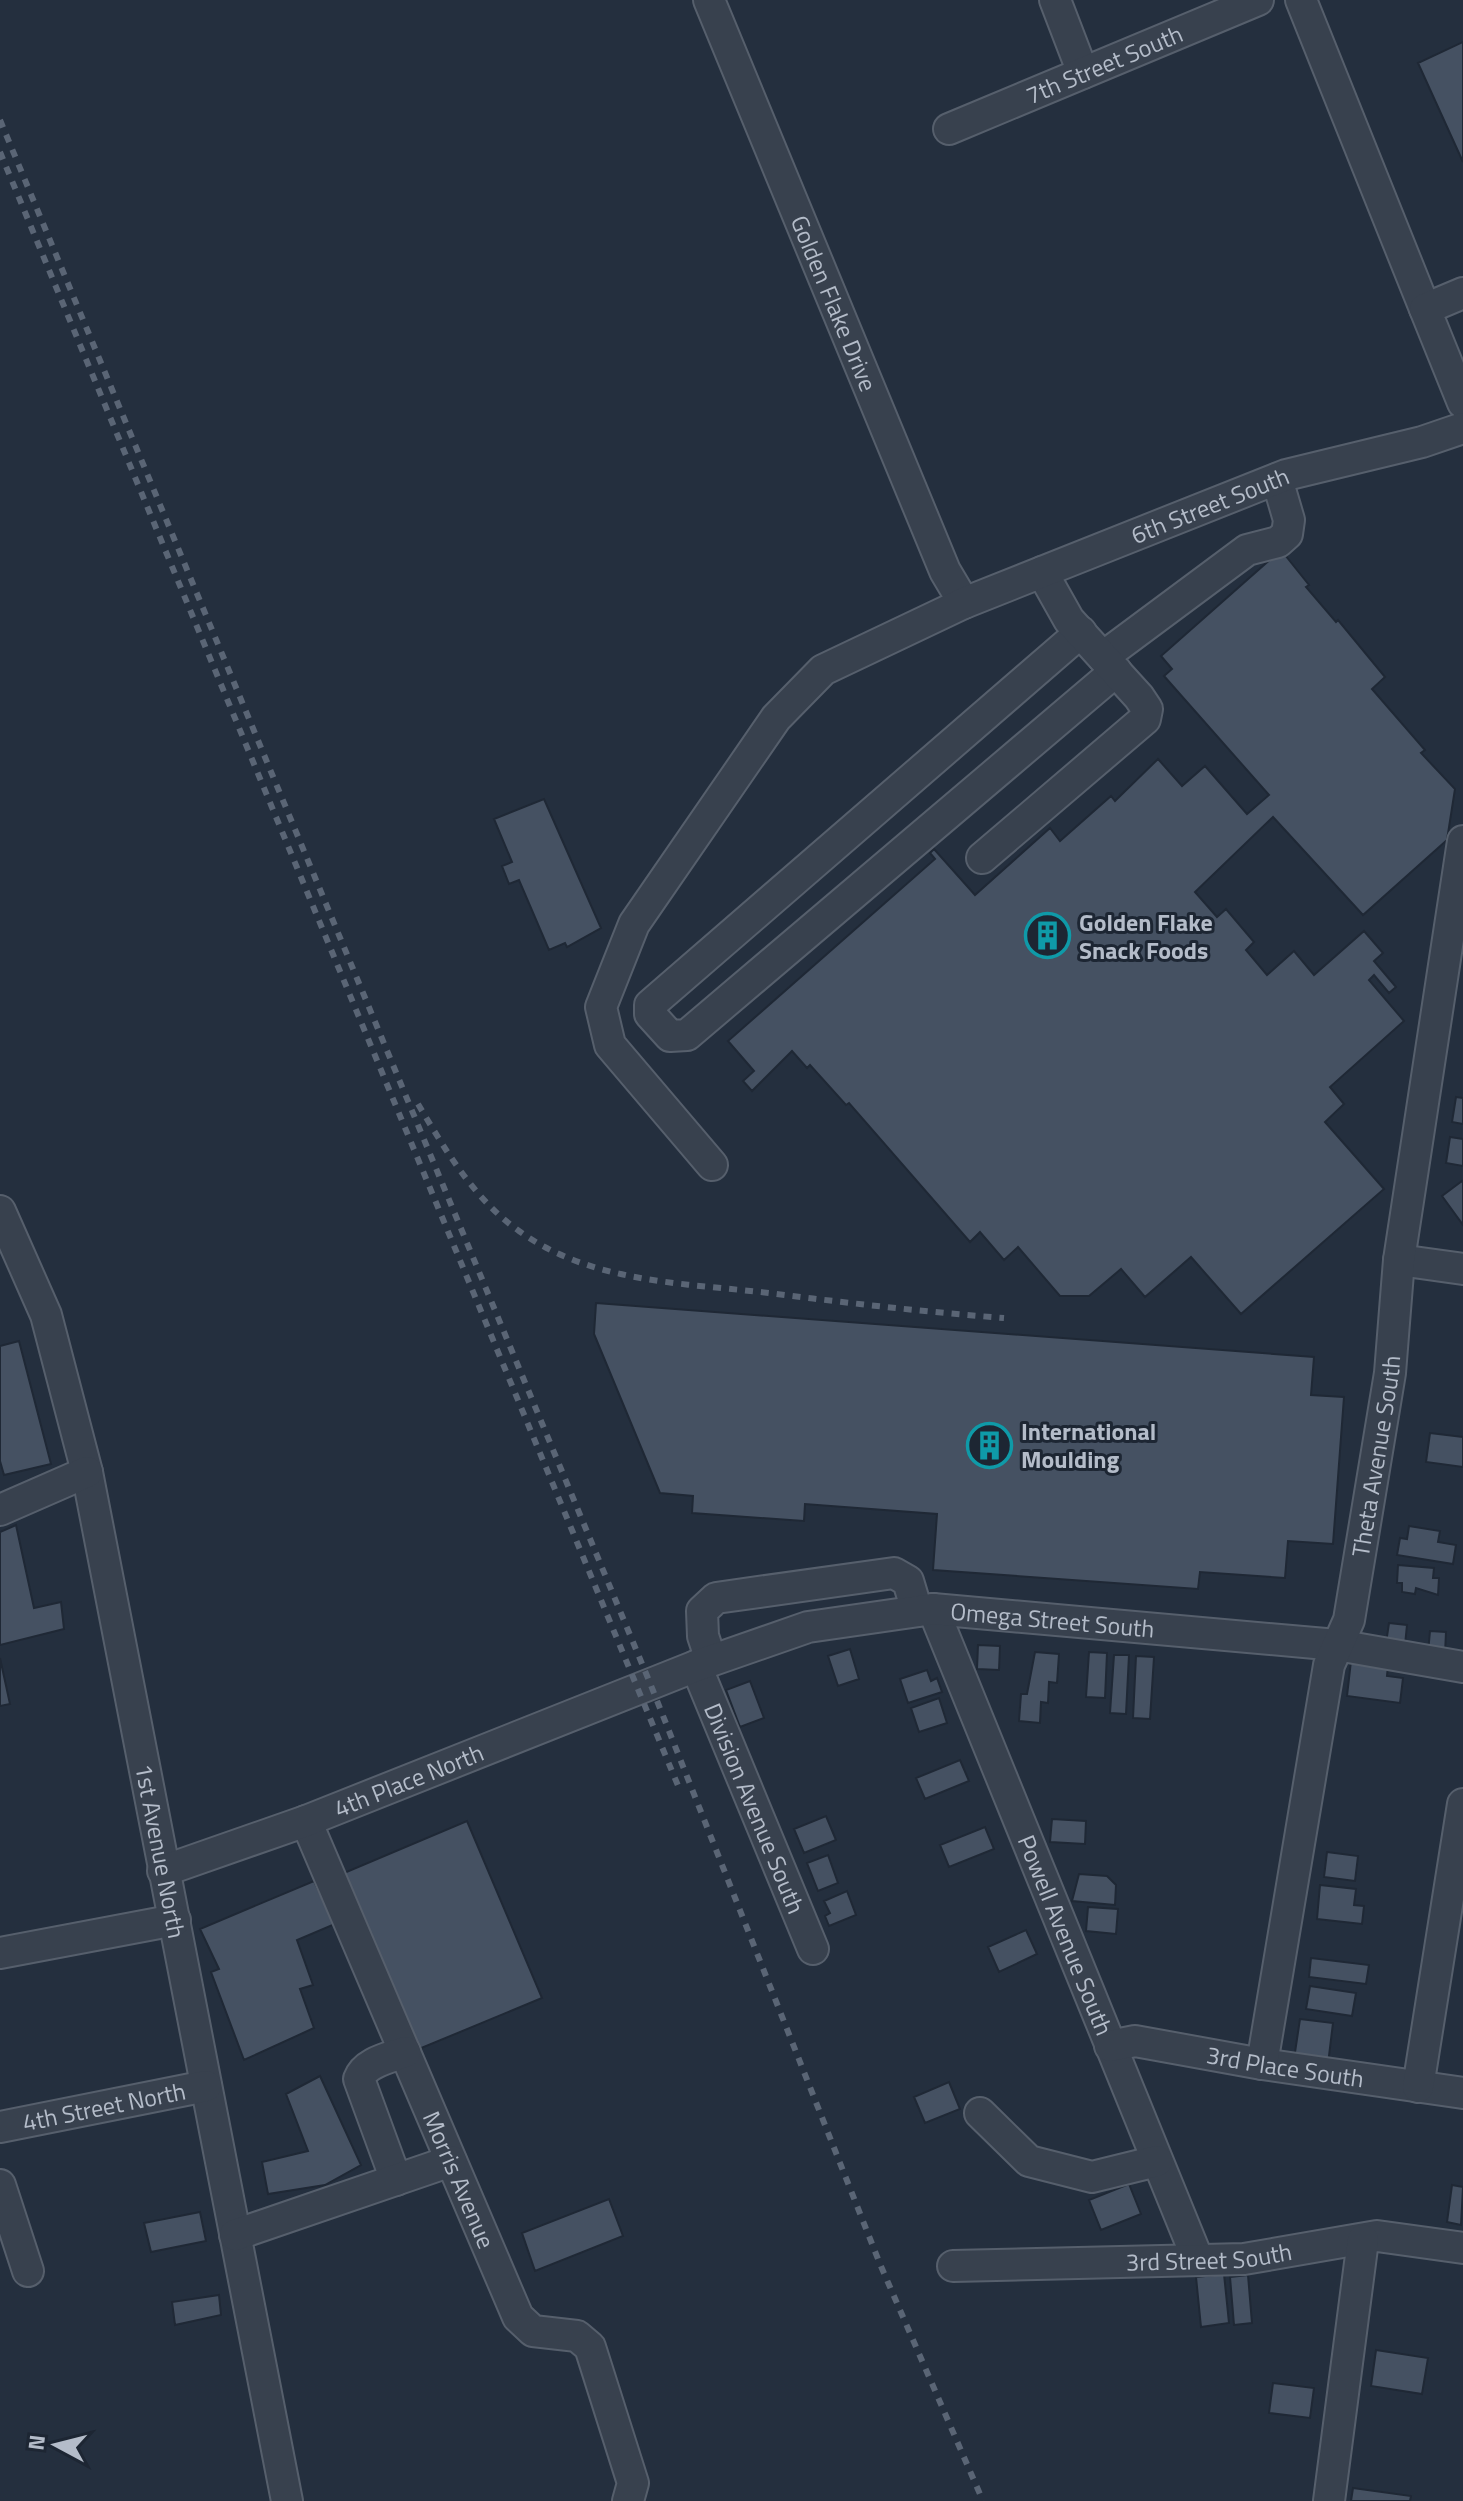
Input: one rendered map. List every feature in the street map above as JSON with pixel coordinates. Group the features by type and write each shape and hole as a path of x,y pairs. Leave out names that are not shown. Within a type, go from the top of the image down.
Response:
{"street":[{"name":"Golden Flake Drive","path":"709,0 945,571 964,603"},
{"path":"1055,0 1083,73"},
{"name":"7th Street South","path":"949,129 1258,0"},
{"path":"1301,0 1463,403"},
{"path":"1425,309 1463,293"},
{"name":"6th Street South","path":"712,1165 610,1045 601,1007 622,946 634,924 776,718 823,670 964,603 1277,479 1422,442 1463,428"},
{"path":"1081,632 650,1005 650,1014 670,1036 687,1035 1109,664 1247,550 1278,542 1287,534 1289,520 1277,479"},
{"path":"982,858 1145,719 1147,709 1069,620 1042,572"},
{"name":"Theta Avenue South","path":"1262,2064 1329,1665 1349,1620 1390,1373 1399,1260 1460,881 1463,841"},
{"name":"1st Avenue North","path":"0,1211 11,1264 46,1315 87,1472 287,2501"},
{"path":"1399,1260 1463,1269"},
{"path":"0,1510 87,1472"},
{"name":"Powell Avenue South","path":"704,1663 702,1611 716,1598 894,1573 908,1581 925,1610 1198,2260"},
{"name":"Omega Street South","path":"650,1683 808,1627 925,1610 1337,1645 1463,1667"},
{"name":"Division Avenue South","path":"704,1663 813,1949"},
{"name":"4th Place North","path":"163,1871 306,1821 650,1683"},
{"path":"1418,2087 1463,1804"},
{"name":"Morris Avenue","path":"306,1821 518,2317 533,2331 577,2336 590,2347 633,2483 621,2499"},
{"path":"0,1953 175,1920"},
{"name":"3rd Place South","path":"1110,2046 1135,2041 1262,2064 1463,2093"},
{"path":"396,2180 359,2079 362,2071 371,2065 405,2052"},
{"name":"4th Street North","path":"0,2127 206,2086"},
{"path":"980,2113 1029,2161 1092,2177 1157,2161"},
{"path":"235,2235 451,2161"},
{"path":"0,2185 28,2271"},
{"name":"3rd Street South","path":"953,2266 1244,2259 1391,2236 1463,2248"},
{"path":"1329,2501 1363,2240"}],"building":[{"path":"1463,42 1463,162 1418,63"},
{"name":"Golden Flake Snack Foods","path":"1281,550 1309,585 1306,587 1385,677 1372,689 1425,750 1421,753 1455,789 1447,840 1363,915 1273,817 1195,892 1217,917 1226,909 1254,942 1246,950 1267,975 1294,951 1314,975 1364,931 1383,953 1374,961 1396,987 1389,993 1374,975 1369,980 1404,1021 1330,1087 1344,1104 1325,1122 1384,1189 1241,1314 1191,1257 1145,1297 1121,1269 1089,1296 1060,1296 1018,1247 1004,1260 980,1232 970,1242 849,1103 846,1105 810,1065 807,1068 792,1051 752,1091 743,1081 754,1071 728,1041 935,859 930,853 934,849 975,895 1050,828 1060,841 1111,796 1115,801 1158,759 1182,786 1205,766 1247,814 1269,795 1164,676 1172,669 1161,656"},
{"path":"544,799 601,928 567,947 565,943 549,950 519,880 509,884 502,866 512,862 494,819"},
{"path":"1456,1097 1463,1098 1463,1124 1452,1122"},
{"path":"1450,1137 1463,1139 1463,1166 1446,1163"},
{"path":"1463,1183 1463,1225 1442,1196"},
{"name":"International Moulding","path":"596,1303 1314,1357 1311,1395 1344,1397 1333,1544 1288,1541 1285,1578 1200,1572 1198,1589 933,1570 937,1514 805,1504 804,1521 692,1513 693,1496 660,1493 594,1334"},
{"path":"19,1341 51,1464 4,1475 0,1461 0,1346"},
{"path":"1430,1433 1463,1437 1463,1467 1426,1462"},
{"path":"16,1525 34,1608 61,1602 64,1629 0,1645 0,1532"},
{"path":"1409,1526 1440,1531 1438,1542 1456,1545 1453,1564 1397,1555 1400,1538 1407,1539"},
{"path":"1398,1565 1434,1568 1433,1578 1439,1578 1438,1595 1416,1588 1415,1594 1402,1592 1402,1583 1397,1583"},
{"path":"1389,1623 1407,1625 1405,1645 1386,1643"},
{"path":"1430,1631 1446,1632 1445,1654 1428,1653"},
{"path":"978,1645 1000,1646 999,1670 977,1669"},
{"path":"850,1649 859,1679 838,1686 828,1656"},
{"path":"1035,1652 1059,1654 1057,1683 1049,1682 1048,1703 1041,1702 1040,1723 1019,1721 1021,1694 1027,1694"},
{"path":"1089,1652 1107,1653 1105,1698 1086,1697"},
{"path":"1114,1655 1129,1655 1126,1714 1110,1713"},
{"path":"1136,1656 1154,1657 1150,1719 1133,1718"},
{"path":"0,1658 10,1704 0,1706"},
{"path":"1351,1661 1388,1666 1387,1676 1403,1678 1400,1703 1347,1696"},
{"path":"927,1670 931,1681 937,1678 942,1692 908,1703 900,1679"},
{"path":"750,1681 764,1718 740,1727 726,1690"},
{"path":"939,1698 947,1723 919,1732 911,1708"},
{"path":"960,1760 969,1781 925,1799 916,1778"},
{"path":"826,1816 836,1840 804,1853 794,1829"},
{"path":"1052,1819 1086,1821 1085,1844 1050,1842"},
{"path":"467,1821 542,1998 419,2049 344,1873"},
{"path":"985,1827 994,1849 949,1867 940,1845"},
{"path":"1327,1852 1358,1856 1355,1881 1324,1877"},
{"path":"828,1855 838,1883 818,1891 807,1863"},
{"path":"1079,1874 1107,1876 1116,1885 1115,1905 1072,1901"},
{"path":"314,1881 335,1924 297,1940 313,1985 300,1989 314,2028 244,2060 211,1972 219,1969 200,1929"},
{"path":"1320,1885 1356,1889 1354,1905 1364,1906 1362,1924 1317,1919"},
{"path":"847,1891 856,1915 829,1926 825,1916 830,1913 824,1901"},
{"path":"1088,1907 1118,1909 1116,1934 1086,1931"},
{"path":"1026,1930 1037,1954 999,1972 988,1947"},
{"path":"1311,1958 1369,1965 1366,1984 1309,1977"},
{"path":"1310,1986 1356,1993 1352,2016 1306,2009"},
{"path":"1300,2019 1333,2023 1328,2064 1294,2059"},
{"path":"320,2076 361,2165 325,2185 268,2194 262,2162 308,2151 286,2094"},
{"path":"949,2082 960,2109 925,2123 914,2097"},
{"path":"1129,2184 1141,2214 1101,2230 1089,2200"},
{"path":"1452,2185 1463,2187 1461,2225 1447,2222"},
{"path":"609,2199 623,2236 535,2271 522,2233"},
{"path":"200,2212 206,2241 151,2252 144,2223"},
{"path":"1224,2274 1229,2323 1201,2327 1196,2277"},
{"path":"1248,2275 1252,2323 1234,2325 1230,2277"},
{"path":"219,2295 221,2315 175,2325 172,2302"},
{"path":"1376,2350 1428,2358 1422,2394 1371,2386"},
{"path":"1273,2383 1314,2388 1310,2418 1269,2413"},
{"path":"1353,2488 1411,2496 1410,2501 1351,2501"}],"railway":[{"path":"0,120 650,1683 880,2264 983,2501"},
{"path":"0,152 679,1788"},
{"path":"418,1104 450,1156 488,1204 519,1231 576,1261 607,1271 672,1283 1004,1318"}],"place":[{"name":"Golden Flake Snack Foods","path":"1048,936"},
{"name":"International Moulding","path":"990,1445"}]}
